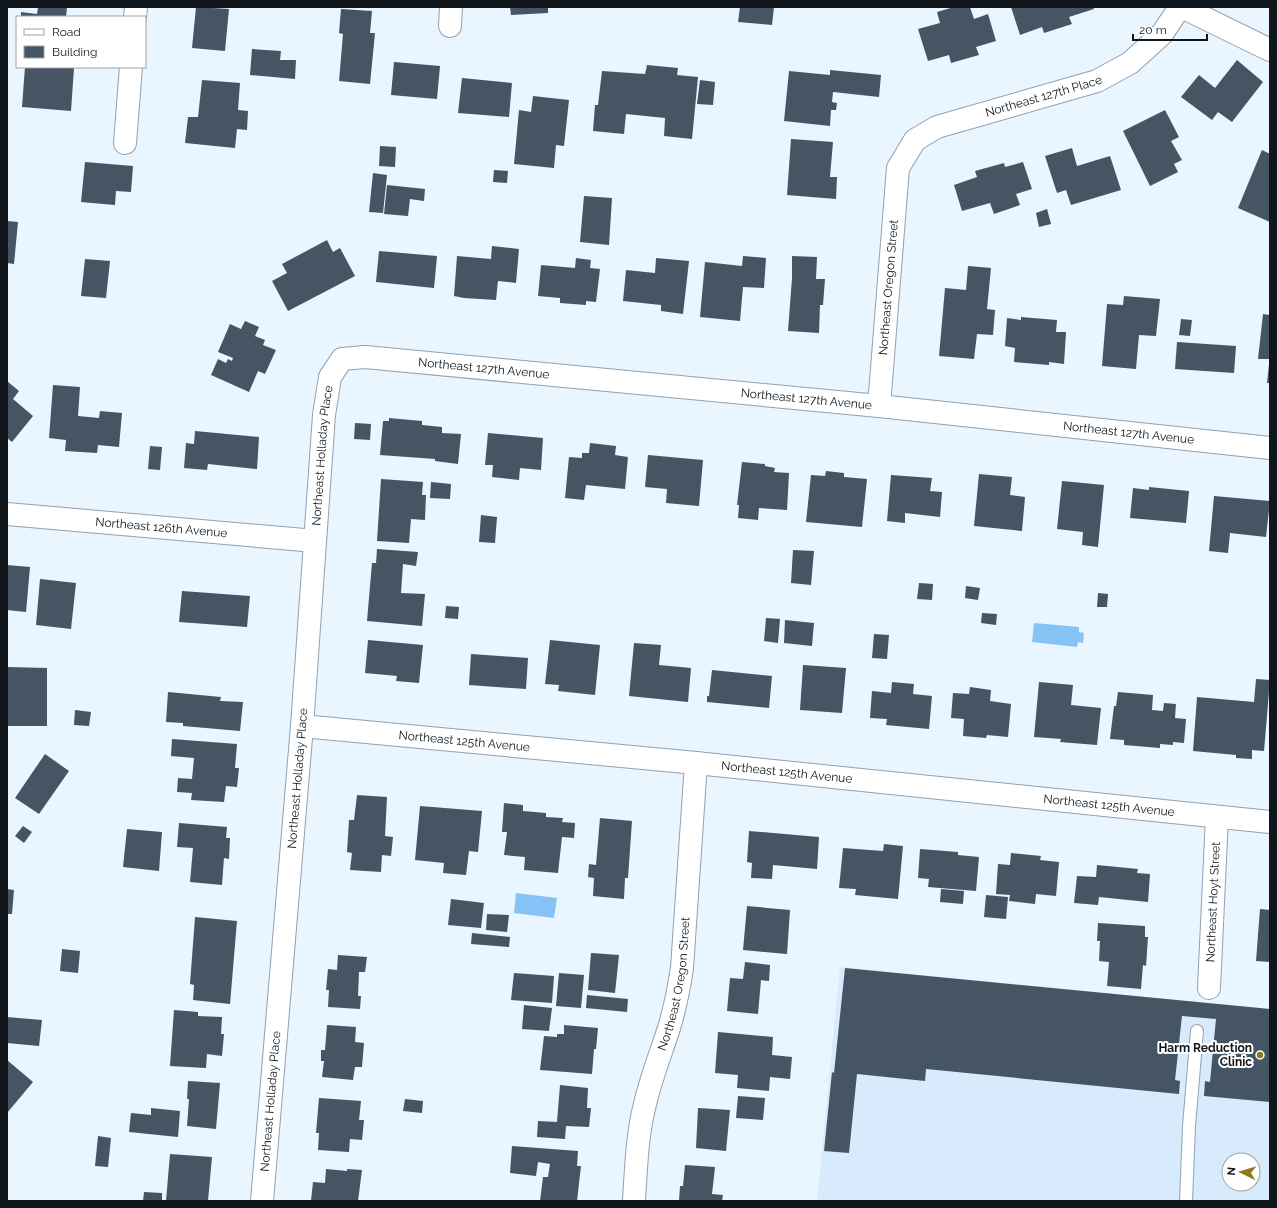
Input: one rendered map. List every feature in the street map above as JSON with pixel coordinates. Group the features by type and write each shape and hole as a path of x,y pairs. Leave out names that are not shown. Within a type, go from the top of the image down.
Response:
{"street":[{"name":"Northeast 127th Place","path":"898,168 914,140 937,127 1097,81 1130,63 1162,34 1181,7 1270,50"},
{"path":"125,143 131,68"},
{"name":"Northeast Oregon Street","path":"879,406 898,168"},
{"name":"Northeast 127th Avenue","path":"342,359 365,356 879,406 1270,448"},
{"name":"Northeast Holladay Place","path":"262,1201 302,726 324,414 330,377 342,359"},
{"name":"Northeast 126th Avenue","path":"7,514 315,541"},
{"name":"Northeast 125th Avenue","path":"302,726 696,763 1270,822"},
{"name":"Northeast Oregon Street","path":"634,1201 639,1140 644,1104 655,1066 669,1027 677,998 682,968 696,763"},
{"name":"Northeast Hoyt Street","path":"1209,988 1217,817"}],"lane":[{"path":"1186,1201 1189,1126 1197,1031"}],"shaded area":[{"path":"840,967 1270,1009 1270,1201 817,1201"}],"water":[{"path":"1034,623 1079,627 1079,632 1084,633 1083,643 1078,642 1077,647 1032,642"},
{"path":"516,893 557,898 554,918 514,913"}],"building":[{"path":"38,7 67,7 66,16 21,16 21,12 37,14"},
{"path":"196,7 229,9 225,51 192,48"},
{"path":"510,7 548,7 548,13 511,15"},
{"path":"740,7 774,7 772,25 738,22"},
{"path":"954,7 970,7 974,19 988,14 996,41 976,47 979,55 951,63 949,55 928,61 918,29 940,23 937,12"},
{"path":"1011,7 1093,7 1094,9 1069,17 1072,24 1044,33 1042,27 1020,35"},
{"path":"341,9 372,11 370,33 375,33 370,84 339,81 343,34 339,33"},
{"path":"252,49 281,51 280,60 296,60 295,79 250,75"},
{"path":"1237,60 1263,82 1232,122 1218,112 1212,120 1181,97 1199,75 1215,88"},
{"path":"394,62 440,66 437,99 391,95"},
{"path":"647,65 678,68 677,75 698,77 692,139 664,136 665,118 626,114 624,134 593,131 595,105 598,105 602,71 645,74"},
{"path":"25,68 74,68 71,111 22,107"},
{"path":"830,70 881,75 879,97 833,92 832,102 837,103 836,110 831,110 830,126 784,121 789,71 830,75"},
{"path":"462,78 512,83 509,117 458,113"},
{"path":"202,80 240,83 238,110 248,111 247,130 237,129 235,148 185,143 188,117 198,117"},
{"path":"700,80 715,82 713,105 697,104"},
{"path":"533,96 569,100 564,146 556,145 554,168 514,164 519,110 531,112"},
{"path":"1165,110 1179,137 1171,141 1182,160 1174,164 1178,172 1150,186 1123,131"},
{"path":"791,139 833,142 830,177 837,177 836,199 787,195"},
{"path":"380,146 396,147 395,167 379,166"},
{"path":"1072,148 1077,166 1110,156 1121,190 1071,205 1066,190 1057,193 1045,156"},
{"path":"1262,150 1270,154 1270,222 1238,208"},
{"path":"85,162 133,166 131,192 116,191 115,205 81,202"},
{"path":"1023,162 1032,189 1016,194 1020,205 994,214 990,203 962,211 954,185 977,177 975,171 1004,163 1005,167"},
{"path":"494,170 508,171 507,183 493,182"},
{"path":"373,173 387,175 383,213 369,212"},
{"path":"387,185 425,189 424,201 410,199 408,216 384,214"},
{"path":"584,196 612,198 609,245 580,242"},
{"path":"1047,209 1051,224 1039,227 1036,213"},
{"path":"7,221 18,222 14,264 7,263"},
{"path":"327,240 333,252 340,248 355,276 288,311 272,281 287,273 282,264"},
{"path":"492,246 519,249 516,283 498,281 496,300 454,296 457,256 491,259"},
{"path":"379,251 437,256 434,288 376,282"},
{"path":"743,256 766,258 764,288 743,287 740,321 700,317 705,262 742,266"},
{"path":"792,256 817,257 816,279 825,279 823,305 820,305 819,333 788,331"},
{"path":"576,258 591,260 590,268 600,269 596,302 586,301 586,305 560,303 560,298 538,296 541,265 575,268"},
{"path":"656,258 689,261 683,314 661,311 661,305 623,301 626,270 655,273"},
{"path":"85,259 110,261 106,298 81,296"},
{"path":"968,266 991,268 987,309 995,310 993,335 977,334 974,359 939,356 945,288 966,290"},
{"path":"1124,296 1160,299 1156,336 1139,335 1136,369 1102,366 1107,304 1123,305"},
{"path":"1263,314 1270,315 1270,359 1258,359"},
{"path":"1021,317 1057,320 1056,332 1066,332 1064,364 1049,362 1049,365 1014,362 1015,348 1005,346 1007,318 1021,320"},
{"path":"1181,319 1192,320 1190,336 1179,335"},
{"path":"245,321 259,327 255,336 265,340 263,345 276,350 265,374 258,371 249,392 211,375 218,359 226,363 228,359 232,361 233,358 218,352 230,324 241,329"},
{"path":"1177,342 1236,346 1234,373 1175,369"},
{"path":"1269,364 1270,383 1267,383"},
{"path":"7,381 19,391 13,399 33,416 12,442 7,438"},
{"path":"53,385 80,387 78,416 99,418 100,411 122,413 119,447 98,445 97,453 65,451 66,440 49,438"},
{"path":"389,418 422,421 422,425 442,427 442,433 461,434 458,464 435,461 435,459 380,455 383,421 389,421"},
{"path":"355,423 371,424 370,440 354,439"},
{"path":"195,431 259,437 257,469 208,464 207,470 184,468 186,443 194,444"},
{"path":"488,433 543,438 541,470 520,468 519,480 492,477 493,465 485,465"},
{"path":"590,443 616,446 615,455 628,457 625,489 586,485 584,500 565,498 569,457 582,458 582,453 589,453"},
{"path":"150,446 162,447 160,470 148,469"},
{"path":"648,455 703,460 699,506 666,503 667,489 645,487"},
{"path":"742,462 765,464 765,466 775,468 774,472 789,473 787,510 759,508 758,520 738,518 739,505 737,505"},
{"path":"826,471 844,473 844,477 867,479 862,527 806,522 811,475 825,476"},
{"path":"979,474 1012,477 1010,495 1025,497 1022,531 974,526"},
{"path":"891,475 932,478 930,491 942,492 940,517 905,513 905,523 887,521"},
{"path":"381,479 423,482 422,495 426,495 425,520 411,519 409,543 377,541"},
{"path":"1062,481 1104,485 1098,547 1082,545 1083,532 1057,529"},
{"path":"431,482 451,484 450,499 430,498"},
{"path":"1149,487 1189,491 1186,523 1130,518 1133,488 1149,490"},
{"path":"1214,496 1270,501 1266,537 1230,533 1228,553 1209,551"},
{"path":"481,515 497,517 495,543 479,542"},
{"path":"377,549 418,552 416,566 403,564 401,593 425,594 422,626 367,621 372,563 376,563"},
{"path":"793,550 814,551 811,585 791,583"},
{"path":"7,565 30,567 26,612 7,610"},
{"path":"40,579 76,583 71,629 36,625"},
{"path":"919,583 933,584 932,600 917,599"},
{"path":"966,586 980,588 978,600 965,598"},
{"path":"182,591 250,596 247,627 179,622"},
{"path":"1098,593 1108,594 1107,607 1097,607"},
{"path":"446,606 459,607 458,619 445,618"},
{"path":"982,613 997,614 996,625 981,623"},
{"path":"766,618 780,619 778,643 764,641"},
{"path":"785,620 814,623 812,646 784,643"},
{"path":"874,634 889,635 887,659 872,658"},
{"path":"368,640 423,645 419,683 396,681 397,676 365,673"},
{"path":"550,640 600,645 595,695 558,691 559,685 545,684"},
{"path":"634,643 661,645 659,665 691,668 688,702 629,696"},
{"path":"471,654 528,658 526,689 469,685"},
{"path":"803,665 846,668 842,713 800,710"},
{"path":"8,667 47,668 47,726 7,726"},
{"path":"712,670 772,676 769,708 707,702"},
{"path":"1256,679 1270,680 1264,751 1252,750 1252,759 1236,758 1236,755 1193,751 1197,697 1254,702"},
{"path":"892,682 914,684 913,694 932,696 929,729 886,725 887,719 870,718 872,691 891,693"},
{"path":"1039,682 1073,685 1071,705 1101,708 1097,745 1060,742 1061,739 1034,737"},
{"path":"970,687 991,690 990,701 1011,704 1008,737 987,735 986,738 963,736 964,719 951,718 953,693 969,694"},
{"path":"168,692 221,697 220,701 243,702 240,731 183,726 183,723 166,722"},
{"path":"1118,692 1153,695 1152,710 1163,711 1164,703 1176,704 1175,718 1186,719 1184,743 1173,742 1173,745 1160,744 1160,748 1124,745 1124,740 1110,739 1114,706 1116,706"},
{"path":"75,710 91,712 89,726 74,725"},
{"path":"172,739 237,744 235,768 239,768 237,787 226,786 224,802 191,800 192,793 177,792 178,778 192,779 194,758 171,756"},
{"path":"45,754 69,771 39,814 15,798"},
{"path":"357,795 387,797 385,836 393,837 391,856 382,855 381,872 350,870 352,853 347,852 349,820 354,820"},
{"path":"504,803 523,805 523,811 546,813 546,817 563,818 562,822 575,823 574,838 562,837 558,873 524,870 525,857 504,855 507,832 502,832"},
{"path":"420,806 482,811 478,852 469,851 466,875 443,873 444,863 415,860"},
{"path":"600,818 632,821 628,878 625,878 624,899 593,896 594,878 588,877 589,864 596,865"},
{"path":"179,823 227,827 226,838 230,838 229,859 224,858 222,885 190,882 193,848 177,847"},
{"path":"23,826 32,832 24,843 15,836"},
{"path":"127,829 162,832 159,871 123,867"},
{"path":"749,831 819,837 817,869 773,865 772,879 751,878 752,863 747,862"},
{"path":"884,844 903,846 898,899 855,895 856,889 839,888 843,848 883,851"},
{"path":"920,849 958,852 958,855 979,857 976,891 928,887 929,879 918,878"},
{"path":"1011,853 1041,856 1040,860 1059,862 1056,896 1036,894 1035,904 1009,901 1010,895 996,894 998,864 1010,865"},
{"path":"1097,865 1138,869 1137,873 1150,874 1148,902 1099,897 1098,905 1074,903 1077,876 1096,877"},
{"path":"7,889 14,890 12,914 7,914"},
{"path":"941,889 964,891 963,904 940,902"},
{"path":"986,895 1008,897 1006,919 984,917"},
{"path":"451,899 484,903 481,928 448,925"},
{"path":"747,906 790,910 787,954 743,950"},
{"path":"1260,909 1270,910 1270,962 1256,961"},
{"path":"487,914 509,915 507,932 486,930"},
{"path":"195,917 237,921 230,1004 193,1000 194,985 190,984"},
{"path":"1098,923 1145,926 1145,937 1148,937 1146,966 1143,965 1141,989 1107,986 1109,962 1099,961 1100,941 1097,941"},
{"path":"472,933 510,937 509,947 471,944"},
{"path":"62,949 80,951 78,973 60,971"},
{"path":"591,953 619,955 615,993 588,990"},
{"path":"338,955 367,957 365,972 359,972 358,996 361,996 360,1009 328,1007 329,990 326,990 328,969 337,970"},
{"path":"745,962 770,965 769,981 761,980 758,1014 727,1011 730,978 743,979"},
{"path":"845,968 1270,1009 1270,1102 1204,1096 1205,1081 1210,1082 1216,1019 1182,1016 1175,1080 1180,1081 1179,1094 926,1069 925,1081 857,1074 849,1153 824,1151"},
{"path":"514,973 554,976 552,1003 511,1000"},
{"path":"559,973 584,975 581,1008 556,1006"},
{"path":"587,995 628,999 627,1012 586,1008"},
{"path":"524,1005 552,1008 549,1031 522,1029"},
{"path":"174,1010 198,1012 198,1016 222,1017 221,1034 224,1034 222,1056 207,1054 206,1068 170,1066"},
{"path":"7,1017 42,1020 39,1046 7,1043"},
{"path":"327,1025 356,1027 355,1042 364,1043 362,1067 355,1067 353,1080 322,1077 324,1061 321,1061 321,1050 325,1050"},
{"path":"564,1025 598,1028 596,1049 594,1049 592,1074 540,1070 544,1036 557,1037 557,1034 564,1034"},
{"path":"718,1032 773,1037 772,1055 792,1057 790,1079 770,1077 769,1091 737,1088 738,1075 715,1073"},
{"path":"7,1060 33,1082 7,1113"},
{"path":"188,1081 220,1083 216,1129 187,1126 189,1099 187,1099"},
{"path":"560,1085 588,1088 587,1108 591,1108 589,1127 566,1126 565,1139 537,1137 538,1121 557,1122"},
{"path":"738,1096 765,1098 763,1120 736,1118"},
{"path":"319,1098 361,1101 359,1120 364,1120 362,1140 350,1139 349,1152 318,1150 319,1133 316,1133"},
{"path":"405,1099 423,1101 422,1113 403,1111"},
{"path":"151,1108 180,1111 178,1137 129,1132 131,1113 151,1115"},
{"path":"698,1108 730,1110 726,1151 696,1148"},
{"path":"98,1136 111,1138 108,1167 95,1166"},
{"path":"512,1146 578,1151 577,1166 581,1166 577,1201 540,1201 543,1177 548,1177 550,1164 538,1162 536,1176 510,1173"},
{"path":"170,1154 212,1157 208,1201 166,1201"},
{"path":"685,1165 715,1167 712,1194 723,1195 722,1201 679,1201 680,1186 683,1186"},
{"path":"326,1169 347,1171 347,1169 362,1170 358,1201 311,1201 313,1182 325,1183"},
{"path":"144,1192 162,1193 162,1201 143,1201"}],"place":[{"name":"Harm Reduction Clinic","path":"1260,1055"}]}
